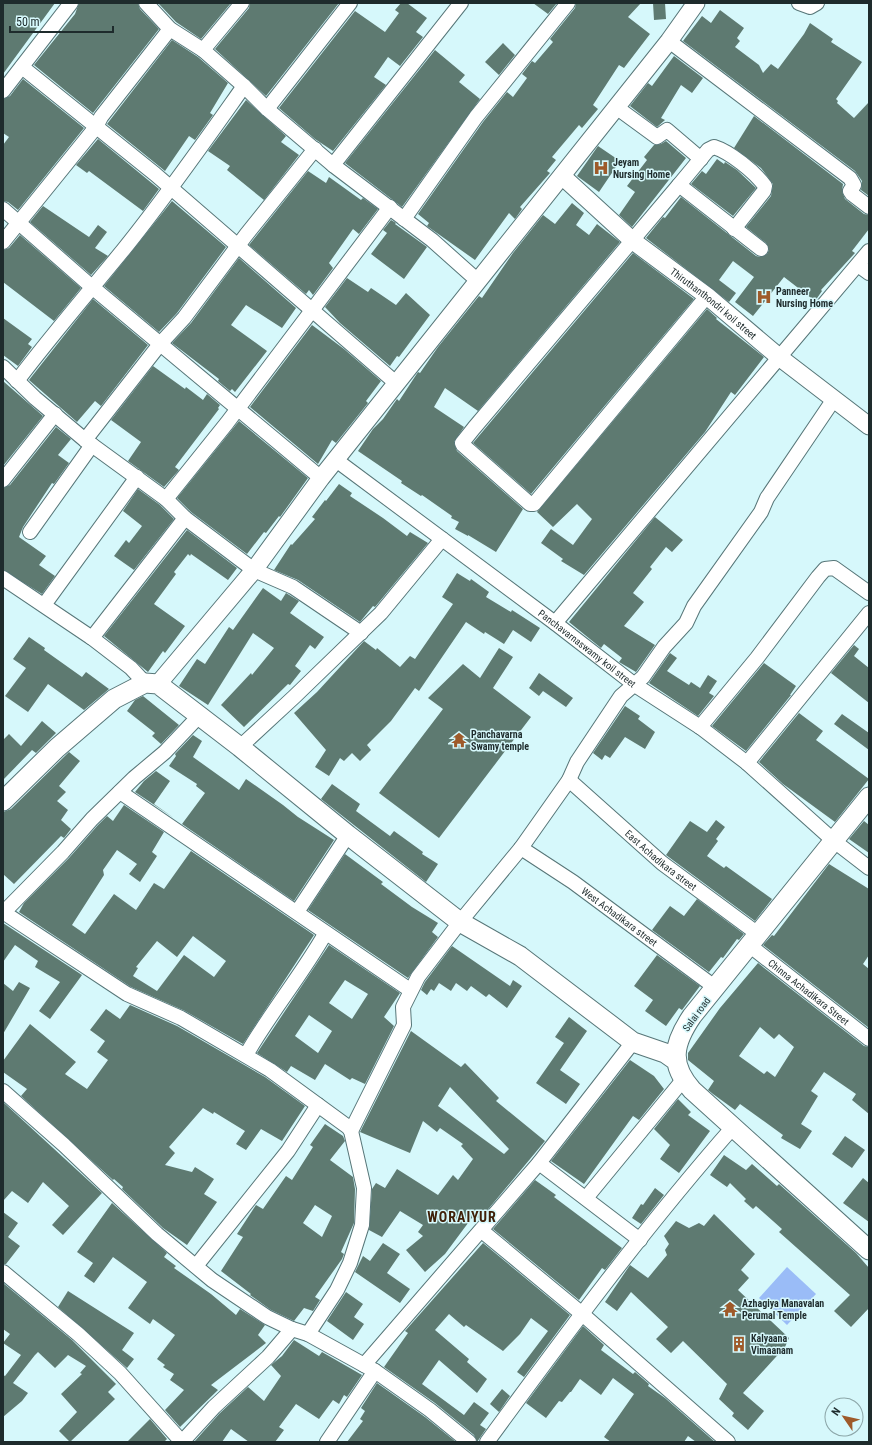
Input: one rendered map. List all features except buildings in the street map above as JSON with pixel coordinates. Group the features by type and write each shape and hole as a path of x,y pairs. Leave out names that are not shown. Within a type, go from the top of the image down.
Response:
{"main road":[{"path":"3,801 83,725 114,699 151,683 200,715 348,835 460,922 520,956 633,1042 665,1053 676,1060"},
{"name":"Salai road","path":"869,797 753,940 685,1027 680,1039 676,1060 676,1066 683,1080 692,1090 734,1126 869,1250"}],"street":[{"path":"3,91 71,3"},
{"path":"146,3 170,29 203,50 244,86 267,109 333,165 432,240 478,281"},
{"path":"203,50 242,3"},
{"path":"267,109 350,3"},
{"path":"333,165 461,3"},
{"path":"404,219 476,117 568,3"},
{"path":"3,578 92,638 151,683 254,570 321,478 562,176 669,40 696,3"},
{"path":"799,3 810,7 818,3"},
{"path":"3,242 96,127 101,117 170,29"},
{"path":"669,40 850,178 854,184 850,190 852,194 869,207"},
{"path":"22,67 155,174 170,189 396,383"},
{"path":"17,381 170,189 244,86"},
{"path":"616,107 657,137 667,130 701,159"},
{"path":"707,296 534,504 530,504 462,443 708,150 714,147 723,150 759,178 765,186 764,191 734,229"},
{"path":"30,532 88,442 160,344 184,318 238,246 315,149"},
{"name":"Thiruthanthondri koil street","path":"562,176 633,241 707,296 779,357 869,426"},
{"path":"680,185 761,249"},
{"path":"166,499 227,423 390,207"},
{"path":"3,209 92,287 321,478"},
{"path":"555,623 779,357 863,269 869,251"},
{"path":"4,369 88,442 166,499 185,518 254,570 293,587 361,633"},
{"path":"351,1131 404,1025 403,1007 410,990 460,922 521,848 569,780 578,762 621,696 643,677 664,647 686,623 694,606 761,512 767,498 834,400"},
{"path":"3,480 55,414"},
{"name":"Panchavarnaswamy koil street","path":"336,460 555,623 634,685 700,727 747,763 834,841 869,868"},
{"path":"44,605 137,477"},
{"path":"92,638 185,518"},
{"path":"240,747 381,613 442,539"},
{"path":"700,727 758,658 825,569 834,568 869,593"},
{"path":"747,763 869,614"},
{"path":"200,715 165,752 120,792 3,912 127,994 181,1018 270,1070 348,1127 351,1131 364,1188 362,1225 350,1263 340,1283 308,1334"},
{"name":"East Achadikara street","path":"569,780 753,940"},
{"path":"120,792 410,990"},
{"path":"297,912 348,835"},
{"name":"West Achadikara street","path":"521,848 573,882 716,988"},
{"path":"246,1056 262,1027 298,978 326,934"},
{"name":"Chinna Achadikara Street","path":"753,940 869,1039"},
{"path":"327,1442 370,1368 539,1163 633,1042"},
{"path":"586,1198 683,1080"},
{"path":"3,1091 70,1150 157,1234 212,1280 267,1317 292,1329 308,1334 370,1368 430,1410 469,1442"},
{"path":"196,1266 288,1151 318,1105"},
{"path":"487,1442 581,1313 694,1171 734,1126"},
{"path":"539,1163 640,1240"},
{"path":"482,1232 581,1313 693,1413 728,1442"},
{"path":"3,1272 120,1373 182,1442 214,1407 268,1356 292,1329"}],"water":[{"path":"787,1267 816,1294 787,1325 759,1298"}],"place":[{"name":"Jeyam Nursing Home","path":"601,168"},
{"name":"Panneer Nursing Home","path":"764,297"},
{"name":"Panchavarna Swamy temple","path":"459,740"},
{"name":"Azhagiya Manavalan Perumal Temple","path":"730,1309"},
{"name":"Kalyaana Vimaanam","path":"739,1344"}],"district":[{"name":"WORAIYUR","path":"462,1217"}]}
